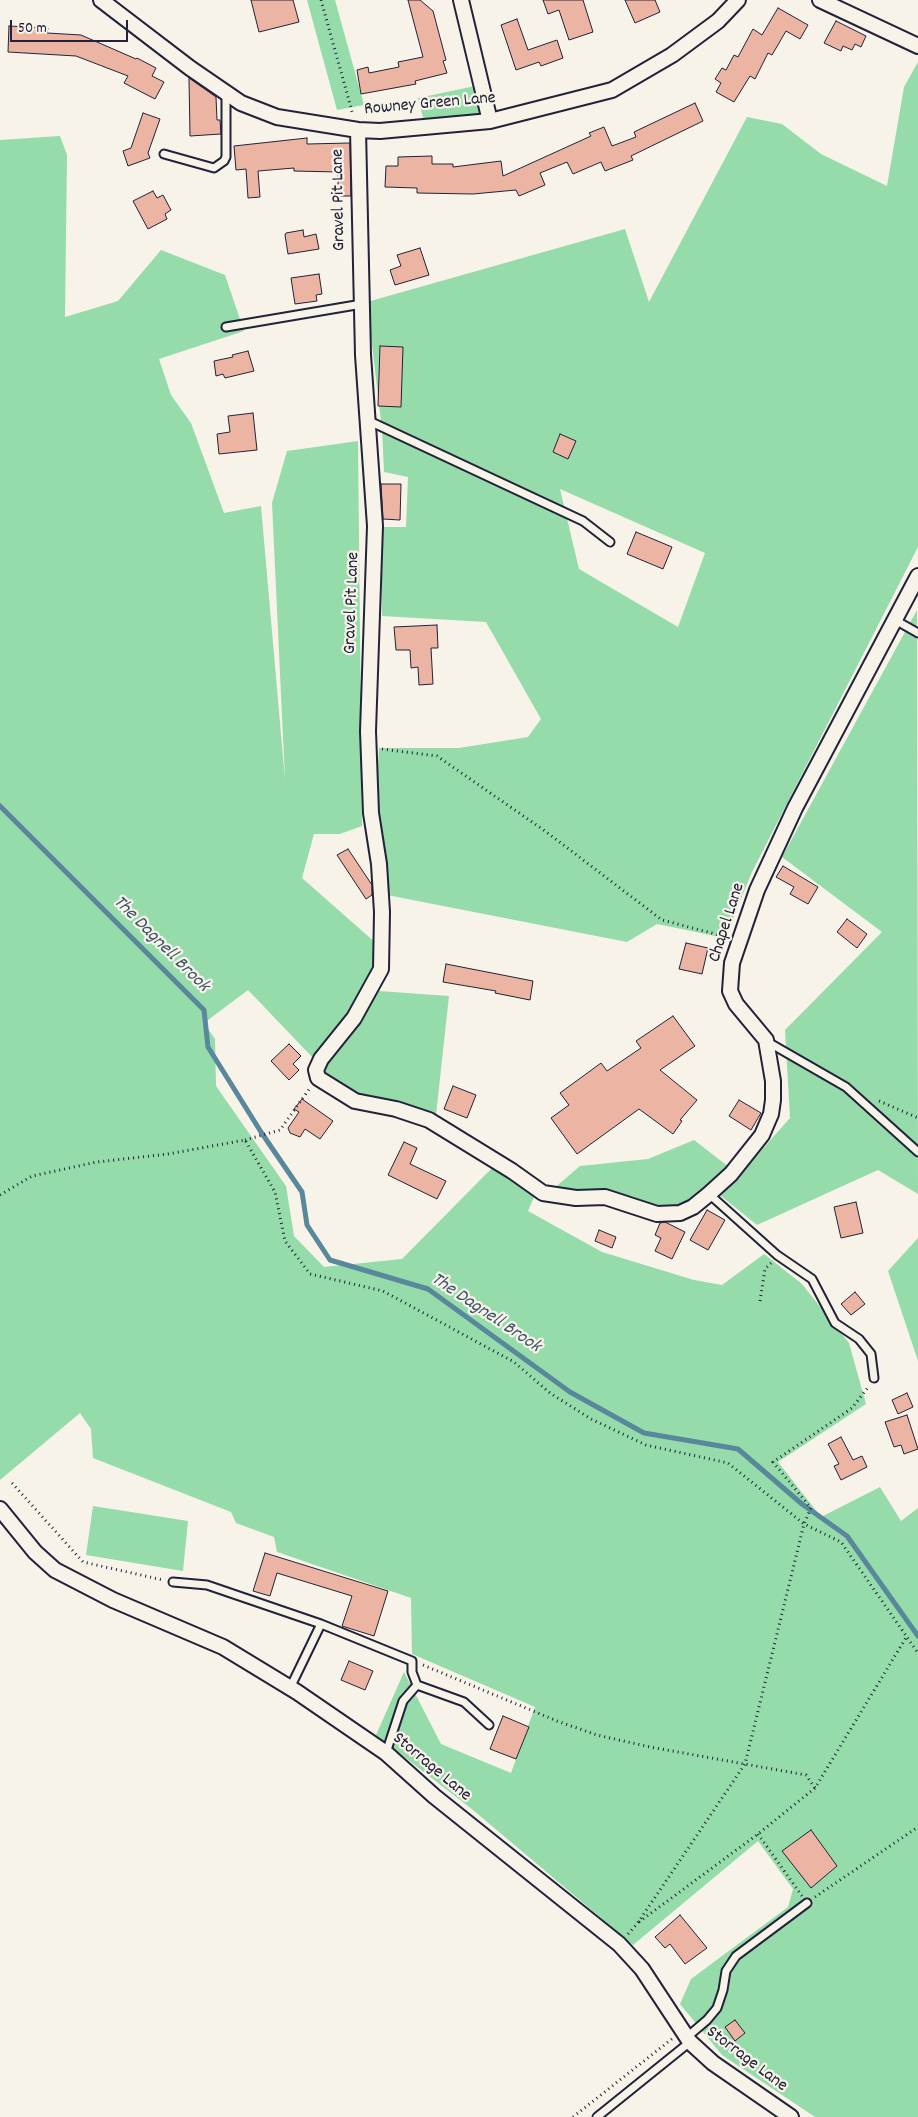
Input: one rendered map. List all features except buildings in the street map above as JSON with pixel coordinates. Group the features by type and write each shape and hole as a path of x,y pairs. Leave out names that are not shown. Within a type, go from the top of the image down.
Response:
{"street":[{"name":"Rowney Green Lane","path":"101,0 241,103 277,117 358,130 380,131 490,121 612,90 672,55 718,21 738,0"},
{"path":"461,0 490,121"},
{"path":"820,0 918,46"},
{"name":"Gravel Pit Lane","path":"318,1078 316,1070 321,1059 354,1018 380,969 382,912 379,864 371,813 369,748 375,526 363,355 358,130"},
{"name":"Chapel Lane","path":"318,1078 355,1101 429,1120 512,1170 543,1194 576,1198 605,1198 657,1214 680,1213 693,1207 709,1194 742,1162 768,1126 771,1114 774,1080 766,1040 736,1004 730,991 732,963 739,941 757,890 795,808 895,620 914,594 918,576"},
{"name":"Storrage Lane","path":"0,1509 35,1552 55,1570 113,1600 223,1647 290,1688 386,1753 434,1796 619,1944 642,1969 686,2036 713,2063 791,2117"}],"lane":[{"path":"164,154 214,168 224,161 226,157 226,93"},
{"path":"226,327 362,304"},
{"path":"367,420 583,521 610,542"},
{"path":"895,620 918,633"},
{"path":"766,1040 846,1086 918,1152"},
{"path":"709,1194 778,1254 812,1280 835,1323 859,1339 871,1354 874,1378"},
{"path":"173,1582 206,1585 321,1624 412,1661 412,1672 417,1684 464,1702 489,1725"},
{"path":"290,1688 321,1624"},
{"path":"386,1753 403,1700 417,1684"},
{"path":"597,2117 686,2036 707,2020 717,2008 723,1990 726,1970 736,1956 807,1903"}],"path":[{"path":"321,0 358,130"},
{"path":"369,748 437,756 545,831 662,920 739,941"},
{"path":"0,1195 32,1176 98,1162 168,1154 245,1140 280,1130 318,1078"},
{"path":"873,1098 918,1118"},
{"path":"245,1140 275,1192 285,1241 310,1274 383,1291 514,1362 550,1393 590,1419 646,1445 728,1463 804,1524 841,1542 918,1653"},
{"path":"760,1302 765,1269 778,1254"},
{"path":"619,1944 637,1924 745,1764 804,1524 811,1508 773,1462 852,1408 874,1378"},
{"path":"12,1483 83,1562 173,1582"},
{"path":"637,1924 758,1834 815,1788 907,1636"},
{"path":"412,1661 557,1721 597,1735 650,1747 806,1775 815,1788"},
{"path":"758,1834 807,1903 918,1827"},
{"path":"573,2117 673,2038 686,2036"}],"green space":[{"path":"307,0 335,0 364,105 337,110"},
{"path":"918,62 918,547 752,872 725,938 657,924 627,942 387,895 376,799 379,748 459,748 528,737 541,719 486,622 382,616 382,527 406,527 408,477 384,472 382,430 367,302 625,229 649,302 747,117 782,124 821,154 887,186 904,87","holes":["560,489 705,553 678,627 579,569"]},
{"path":"475,86 484,117 424,121 418,98"},
{"path":"60,136 67,155 65,317 118,301 161,250 225,275 244,331 159,359 171,395 191,423 224,513 261,506 285,780 272,503 287,451 358,441 362,826 340,834 314,834 302,878 377,944 374,965 368,985 348,1016 313,1058 248,990 204,1023 215,1039 216,1086 286,1186 294,1236 324,1267 402,1259 493,1167 534,1197 528,1211 602,1252 694,1280 722,1285 764,1254 802,1284 849,1343 866,1404 778,1462 821,1517 880,1487 901,1521 918,1508 918,2117 815,2117 722,2055 680,2004 691,1979 788,1907 793,1889 758,1841 633,1945 473,1810 376,1735 404,1672 441,1744 511,1773 535,1707 412,1654 411,1598 277,1552 274,1537 236,1523 231,1512 93,1458 91,1429 80,1413 0,1480 0,140"},
{"path":"917,610 918,1194 878,1170 757,1225 721,1196 790,1118 785,1030 882,932 782,857"},
{"path":"379,991 449,996 436,1115 360,1097 326,1078 323,1070 324,1062 374,995"},
{"path":"694,1140 729,1167 701,1196 682,1208 667,1210 591,1189 552,1190 580,1166 648,1159"},
{"path":"918,1238 918,1361 888,1271"},
{"path":"93,1506 188,1521 183,1571 86,1555"}],"waterway":[{"name":"The Dagnell Brook","path":"0,806 204,1010 208,1047 261,1132 302,1192 307,1225 330,1260 428,1289 570,1392 644,1433 738,1449 802,1504 847,1536 918,1636"}]}
